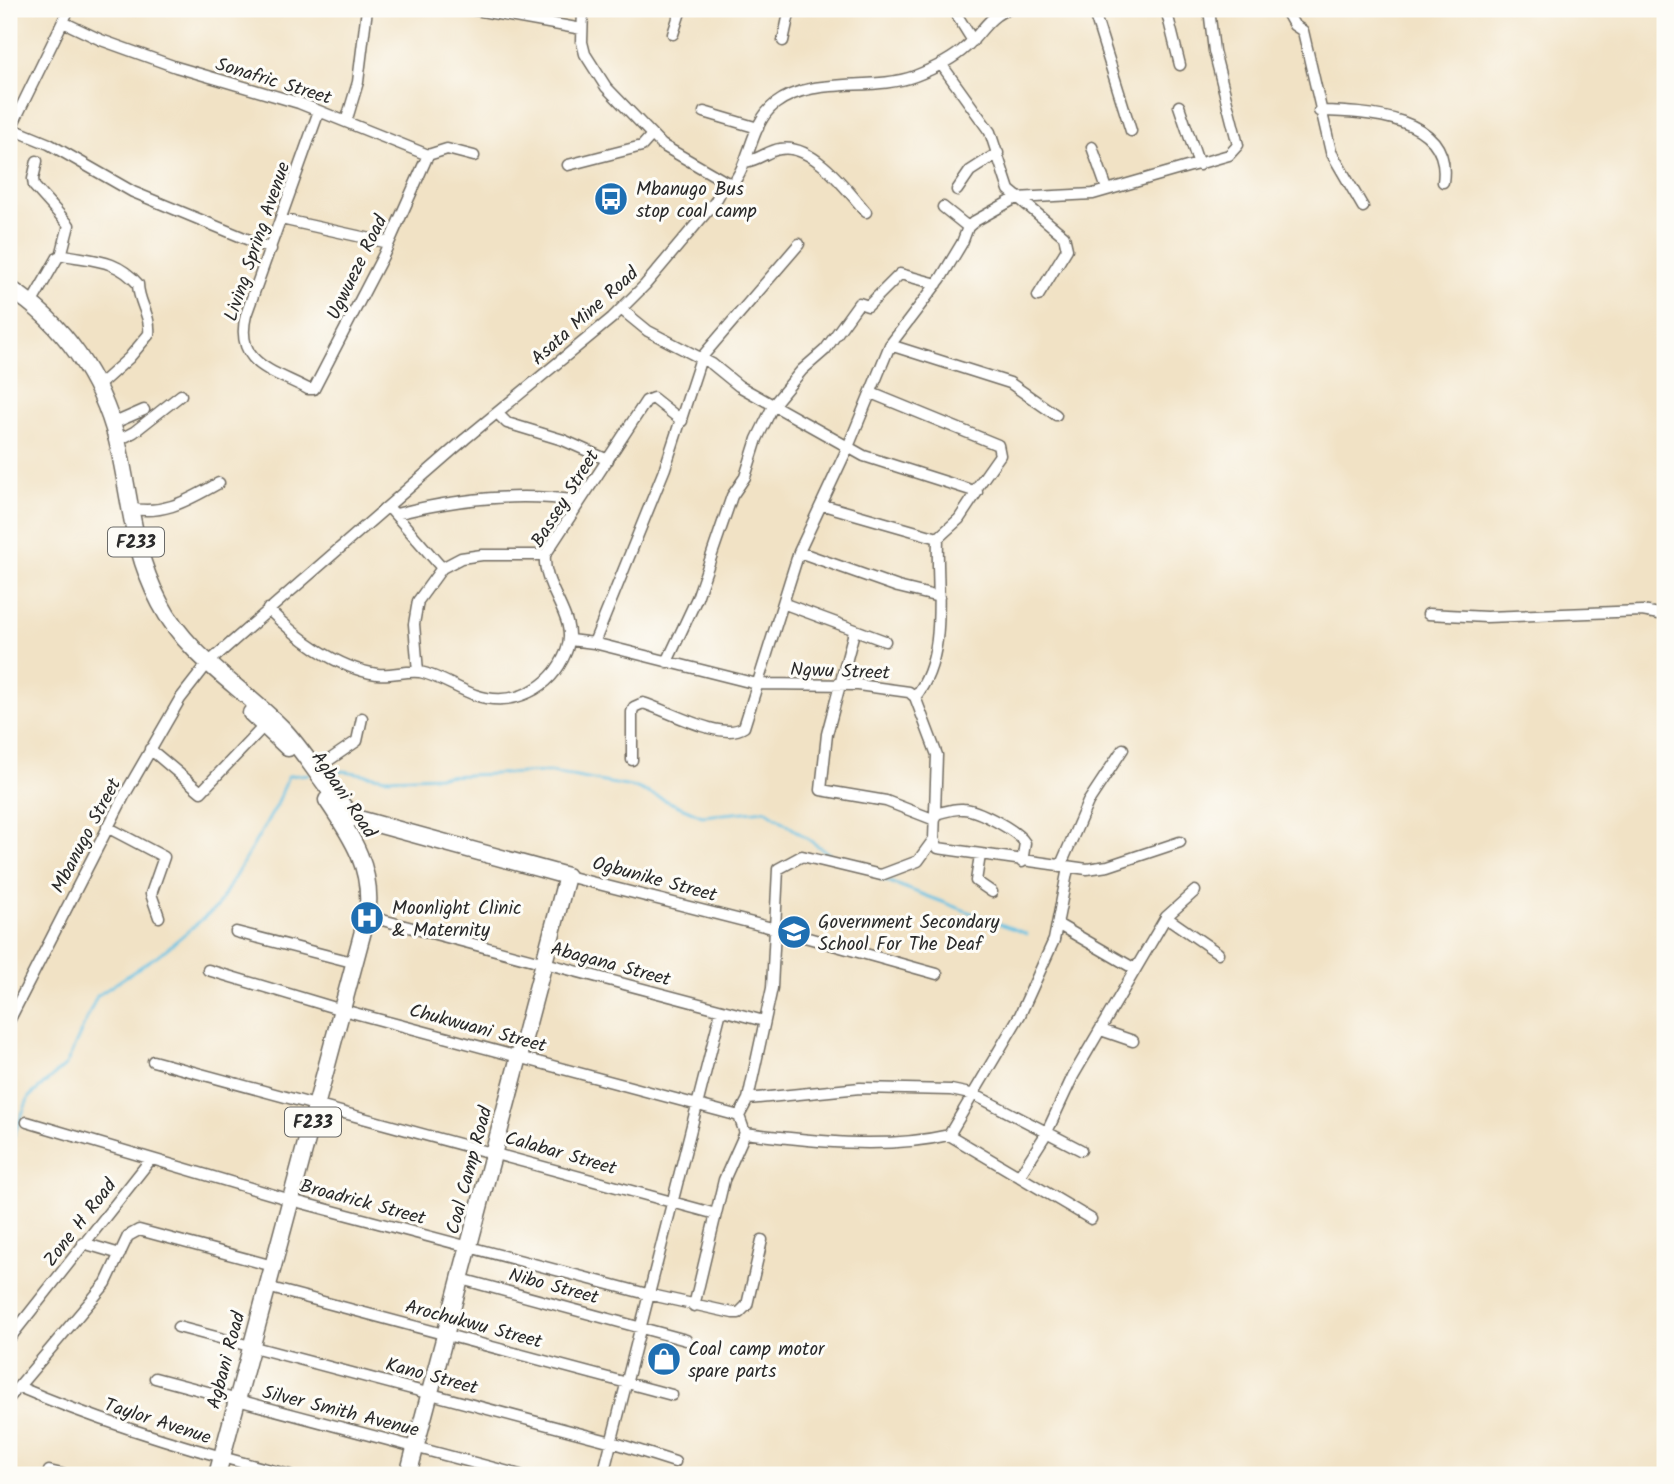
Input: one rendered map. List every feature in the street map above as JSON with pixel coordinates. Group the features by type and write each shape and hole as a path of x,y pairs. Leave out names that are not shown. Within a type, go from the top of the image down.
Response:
{"main road":[{"name":"Agbani Road","path":"9,288 32,304 71,345 98,386 117,441 128,508 140,556 160,602 180,634 205,667 283,729 345,809 363,822"},
{"name":"Agbani Road","path":"9,298 40,324 70,359 89,390 106,433 120,510 142,583 169,634 315,773 348,831 368,874 370,899 356,963 217,1475"},
{"path":"348,831 363,822"},
{"name":"Ogbunike Street","path":"363,822 567,876"},
{"name":"Coal Camp Road","path":"408,1475 567,876"}],"street":[{"path":"68,9 10,131 49,144 133,192 271,249"},
{"path":"346,122 359,82 367,9"},
{"path":"470,9 582,29"},
{"path":"583,9 585,54 592,68 652,136 693,165 703,167 726,182"},
{"path":"673,34 681,9"},
{"path":"783,41 790,9"},
{"path":"953,9 973,41"},
{"name":"Asata Mine Road","path":"205,667 268,609 391,511 497,413 621,309 715,202 726,182 733,183 745,162 758,128 773,106 788,97 820,89 891,82 941,64 973,41 995,15 1009,9"},
{"path":"1093,9 1131,131"},
{"path":"1166,9 1180,65"},
{"path":"632,760 632,712 637,705 643,703 706,727 738,731 744,727 785,604 799,552 823,505 890,345 937,284 959,250 968,227 1016,198 1080,195 1107,189 1229,155 1238,145 1214,51 1209,9"},
{"path":"1285,9 1294,24 1303,31 1319,111 1331,152 1363,207"},
{"name":"Sonafric Street","path":"63,22 101,40 176,67 319,111 428,155 447,149 474,156"},
{"path":"941,64 990,132 1006,184 1016,198 1064,236 1067,249 1038,296"},
{"path":"1179,106 1199,165"},
{"name":"Living Spring Avenue","path":"310,390 254,359 244,345 246,316 319,111"},
{"path":"1319,111 1369,113 1425,131 1439,148 1445,170 1443,181"},
{"path":"704,112 758,128"},
{"path":"568,165 634,149 642,146 652,136"},
{"path":"1092,147 1107,189"},
{"path":"745,162 760,160 778,149 799,152 829,170 866,212"},
{"path":"957,190 970,171 998,153"},
{"name":"Ugwueze Road","path":"310,390 314,389 389,243 428,155"},
{"path":"32,304 61,256 69,225 34,186 37,161"},
{"path":"943,207 968,227"},
{"path":"281,219 389,243"},
{"path":"594,643 682,421 701,358 799,244"},
{"path":"61,256 107,261 127,272 138,284 138,300 148,319 149,334 129,358 98,386"},
{"path":"667,662 697,598 732,496 745,477 757,439 774,404 802,370 825,350 859,303 868,306 900,274 937,284"},
{"path":"621,309 648,331 701,358 739,386 863,456 976,489"},
{"path":"890,345 1010,383 1056,415"},
{"path":"871,393 998,445 1000,456 976,489 977,494 959,519 938,538 939,597 936,639 923,685 915,697"},
{"path":"117,441 134,432 181,395"},
{"name":"Bassey Street","path":"570,640 568,624 547,574 545,555 646,401 653,398 682,421"},
{"path":"112,424 144,410"},
{"path":"497,413 507,423 563,440 608,460"},
{"path":"128,508 158,512 177,506 219,483"},
{"path":"391,511 472,499 523,496 579,501"},
{"path":"823,505 938,538"},
{"path":"391,511 442,568"},
{"path":"799,552 898,587 939,597"},
{"path":"418,672 414,624 418,601 442,568 461,558 482,555 545,555"},
{"path":"785,604 854,632 885,641"},
{"path":"268,609 299,638 357,667 381,675 418,672 475,695 507,699 524,695 543,685 562,662 570,640"},
{"path":"1428,614 1486,617 1642,611 1665,615"},
{"path":"854,632 827,734 821,790 886,801 935,817 962,808 972,810 1011,830 1025,843 1022,862"},
{"name":"Ngwu Street","path":"570,640 594,643 757,684 839,685 909,692 915,697 937,755 934,839"},
{"name":"Mbanugo Street","path":"9,1021 107,827 150,750 205,667"},
{"path":"315,773 357,741 362,718"},
{"path":"150,750 201,792 264,726"},
{"path":"948,1135 975,1094 1020,1014 1059,925 1064,868 1088,802 1124,749"},
{"path":"107,827 164,857 151,894 159,917"},
{"path":"934,839 938,848 1064,868 1108,866 1180,842"},
{"path":"694,1306 724,1180 745,1133 739,1115 748,1099 772,988 778,869 802,856 875,874 886,874 918,861 934,839"},
{"path":"980,855 976,881 992,892"},
{"name":"Ogbunike Street","path":"567,876 776,929 937,974"},
{"path":"1020,1175 1046,1134 1073,1076 1166,917 1195,891"},
{"name":"Abagana Street","path":"367,916 764,1021"},
{"path":"1166,917 1218,953"},
{"path":"1059,925 1135,969"},
{"path":"236,932 356,963"},
{"name":"Chukwuani Street","path":"208,970 739,1115"},
{"path":"603,1475 720,1011"},
{"path":"1101,1030 1133,1041"},
{"name":"Calabar Street","path":"153,1061 716,1214"},
{"path":"748,1099 888,1087 951,1090 975,1094 1046,1134 1081,1150"},
{"name":"Broadrick Street","path":"27,1122 291,1200 468,1248 694,1306 733,1313 744,1309 762,1240"},
{"path":"745,1133 851,1141 927,1140 948,1135 1091,1219"},
{"name":"Zone H Road","path":"9,1339 151,1159"},
{"path":"9,1398 106,1283 128,1236 139,1230 273,1266"},
{"path":"83,1243 120,1254"},
{"name":"Nibo Street","path":"461,1279 639,1325 686,1340"},
{"name":"Arochukwu Street","path":"267,1287 672,1395"},
{"name":"Kano Street","path":"178,1327 612,1442 675,1462"},
{"name":"Silver Smith Avenue","path":"155,1378 236,1402 520,1475"},
{"name":"Taylor Avenue","path":"19,1387 81,1414 221,1458 290,1475"},
{"path":"50,1471 66,1475"}],"waterway":[{"path":"326,773 344,771 386,778 549,772 637,788 702,816 766,810 838,860"},
{"path":"9,1147 29,1097 66,1065 97,996 164,951 217,907 277,805 288,776 309,774"},
{"path":"879,878 1027,934"}],"place":[{"name":"Mbanugo Bus stop coal camp","path":"611,199"},
{"name":"Moonlight Clinic & Maternity","path":"367,918"},
{"name":"Government Secondary School For The Deaf","path":"794,932"},
{"name":"Coal camp motor spare parts","path":"664,1359"}]}
